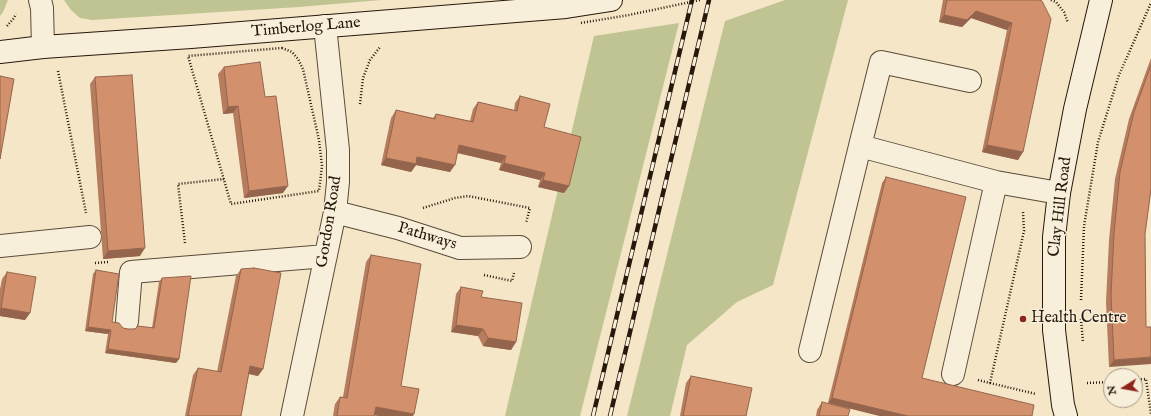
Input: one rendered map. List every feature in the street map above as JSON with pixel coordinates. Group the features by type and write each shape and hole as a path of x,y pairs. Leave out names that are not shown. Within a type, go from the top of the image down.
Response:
{"street":[{"path":"40,0 42,8 43,47"},
{"name":"Timberlog Lane","path":"0,52 43,47 191,38 566,7 611,0"},
{"name":"Clay Hill Road","path":"1066,416 1063,405 1054,330 1054,237 1060,193 1075,109 1101,0"},
{"name":"Gordon Road","path":"292,416 335,212 338,182 338,150 325,26"},
{"path":"810,351 881,62 970,81"},
{"path":"860,146 996,182 1060,193"},
{"path":"953,374 996,182"},
{"name":"Pathways","path":"335,212 398,228 460,248 520,247"},
{"path":"0,246 90,236"},
{"path":"127,321 131,272 326,256"}],"path":[{"path":"581,23 629,15 700,0"},
{"path":"1051,0 1056,2 1064,12 1068,20 1068,26"},
{"path":"1081,305 1084,226 1098,142 1119,75 1151,3"},
{"path":"4,29 14,18 16,13"},
{"path":"282,48 292,52 298,59 303,69 319,140 322,166 319,191 231,204 224,179 188,56 282,48"},
{"path":"58,66 95,263 110,262"},
{"path":"185,249 178,184 224,179"},
{"path":"1081,312 1083,348"},
{"path":"1086,376 1088,390"},
{"path":"1143,379 1146,379 1151,414"},
{"path":"1087,383 1103,382"},
{"path":"990,383 1040,395"}],"green space":[{"path":"0,0 8,0 0,16"},
{"path":"64,0 381,0 299,7 92,20 80,18 71,10"},
{"path":"785,0 848,0 773,285 737,302 687,345 670,416 627,416 725,21"},
{"path":"679,23 580,416 505,416 594,36"}],"building":[{"path":"947,0 1039,0 1042,1 1051,19 1023,152 987,145 1012,23 976,11 967,20 944,15"},
{"path":"260,62 265,97 276,96 288,186 249,191 238,106 228,107 224,67"},
{"path":"1151,65 1151,189 1145,234 1146,327 1151,327 1151,357 1114,360 1111,295 1114,233 1120,172 1134,112"},
{"path":"132,75 145,248 108,251 95,77"},
{"path":"0,76 14,79 0,159"},
{"path":"520,96 550,104 544,127 581,137 569,186 543,180 545,173 504,163 506,156 459,145 455,165 417,157 416,164 386,158 396,110 435,119 436,114 473,122 478,102 517,111"},
{"path":"886,177 966,197 922,378 1034,405 1032,416 908,416 832,398"},
{"path":"371,255 421,264 401,386 419,389 414,414 376,407 374,416 337,416 340,397 347,398"},
{"path":"254,268 281,273 263,369 250,366 241,416 188,416 198,368 221,372 241,269"},
{"path":"96,270 119,274 112,322 119,323 123,328 128,329 135,329 138,326 154,328 162,278 191,276 179,359 108,349 111,330 88,327"},
{"path":"7,272 36,277 30,313 1,308"},
{"path":"461,287 483,291 481,297 522,303 516,342 488,338 483,329 456,325"},
{"path":"691,376 752,388 746,416 683,416"},
{"path":"822,402 850,409 848,416 819,416"}],"railway":[{"path":"593,416 692,0"},
{"path":"610,416 709,0"}],"place":[{"name":"Health Centre","path":"1023,319"}]}
